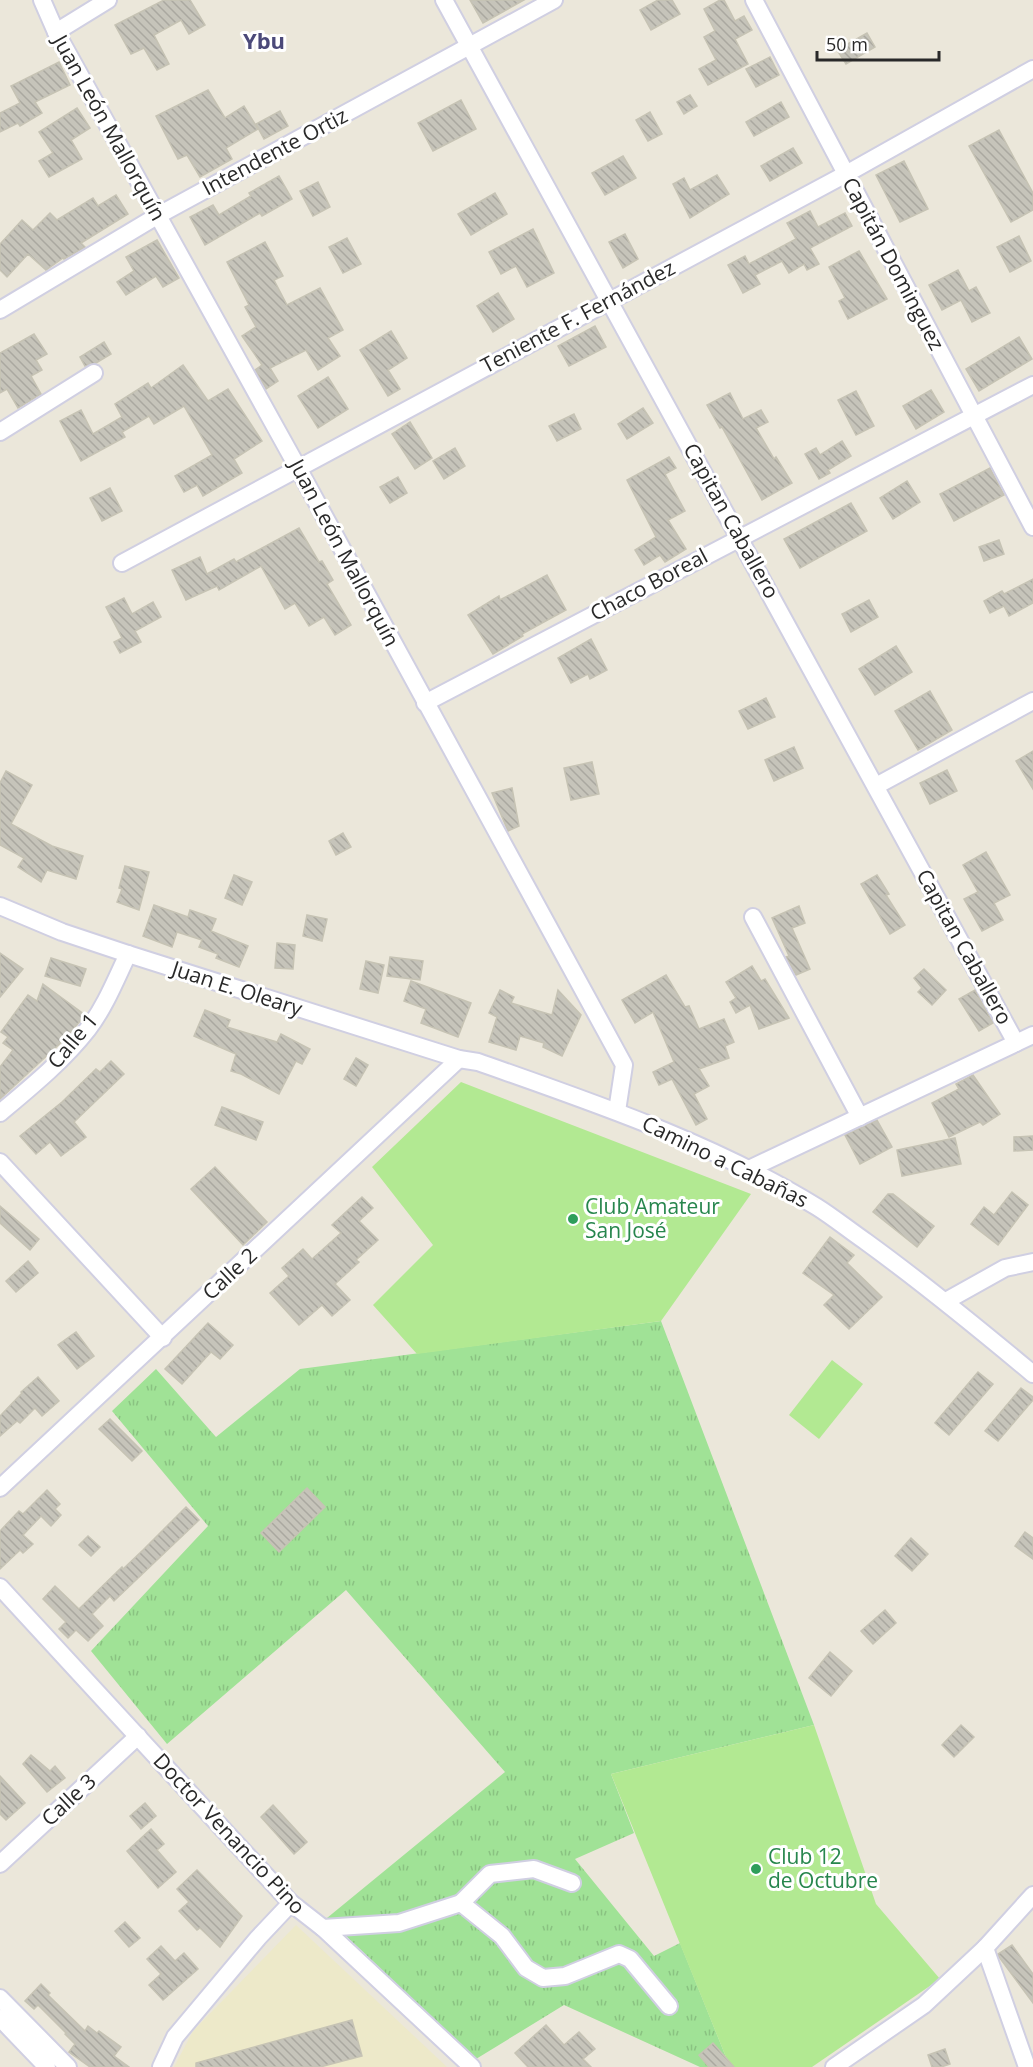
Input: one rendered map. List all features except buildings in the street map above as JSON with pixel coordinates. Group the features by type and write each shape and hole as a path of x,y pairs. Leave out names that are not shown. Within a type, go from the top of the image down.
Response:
{"street":[{"name":"Juan León Mallorquín","path":"42,0 56,32 298,468 624,1065 617,1111"},
{"path":"56,32 108,0"},
{"name":"Capitan Caballero","path":"444,0 1016,1043"},
{"name":"Intendente Ortiz","path":"0,310 157,216 554,0"},
{"name":"Capitán Dominguez","path":"754,0 1033,527"},
{"name":"Teniente F. Fernández","path":"122,563 846,174 1033,69"},
{"path":"0,432 94,373"},
{"name":"Chaco Boreal","path":"425,703 1033,385"},
{"path":"876,786 1033,701"},
{"name":"Juan E. Oleary","path":"0,906 62,932 128,954 459,1059 478,1062"},
{"path":"753,916 860,1117"},
{"name":"Calle 1","path":"0,1113 57,1064 89,1028 128,954"},
{"path":"749,1169 1033,1035"},
{"name":"Calle 2","path":"0,1488 459,1059"},
{"name":"Camino a Cabañas","path":"478,1062 617,1111 687,1139 749,1169 818,1207 946,1301 1033,1374"},
{"path":"0,1162 163,1338"},
{"path":"946,1301 1005,1268 1033,1262"},
{"name":"Doctor Venancio Pino","path":"0,1587 291,1903 323,1928 472,2067"},
{"name":"Calle 3","path":"0,1864 138,1736"},
{"path":"323,1928 399,1923 461,1903 490,1874 534,1869 572,1883"},
{"path":"834,2067 924,2005 985,1948 1033,1895"},
{"path":"161,2067 174,2037 258,1938 291,1903"},
{"path":"461,1903 502,1936 525,1968 543,1978 565,1976 620,1954 630,1959 669,2006"},
{"path":"985,1948 1027,2067"},
{"path":"0,1998 68,2067"},
{"path":"0,2018 47,2067"}],"shaded area":[{"path":"296,1925 447,2067 174,2067 193,2031"}],"green space":[{"name":"Club Amateur San José","path":"461,1082 751,1194 661,1321 417,1354 373,1305 433,1245 372,1167"},
{"path":"661,1321 814,1725 611,1774 634,1833 575,1859 654,1956 680,1943 730,2067 700,2067 564,2005 476,2059 327,1918 505,1772 346,1590 167,1744 91,1651 208,1526 112,1411 156,1369 216,1437 300,1369"},
{"path":"832,1360 863,1384 819,1439 789,1415"},
{"name":"Club 12 de Octubre","path":"814,1725 876,1904 940,1979 812,2067 730,2067 611,1774"}],"place":[{"name":"Club Amateur San José","path":"573,1219"},
{"name":"Club 12 de Octubre","path":"756,1869"}],"district":[{"name":"Ybu","path":"264,41"}]}
